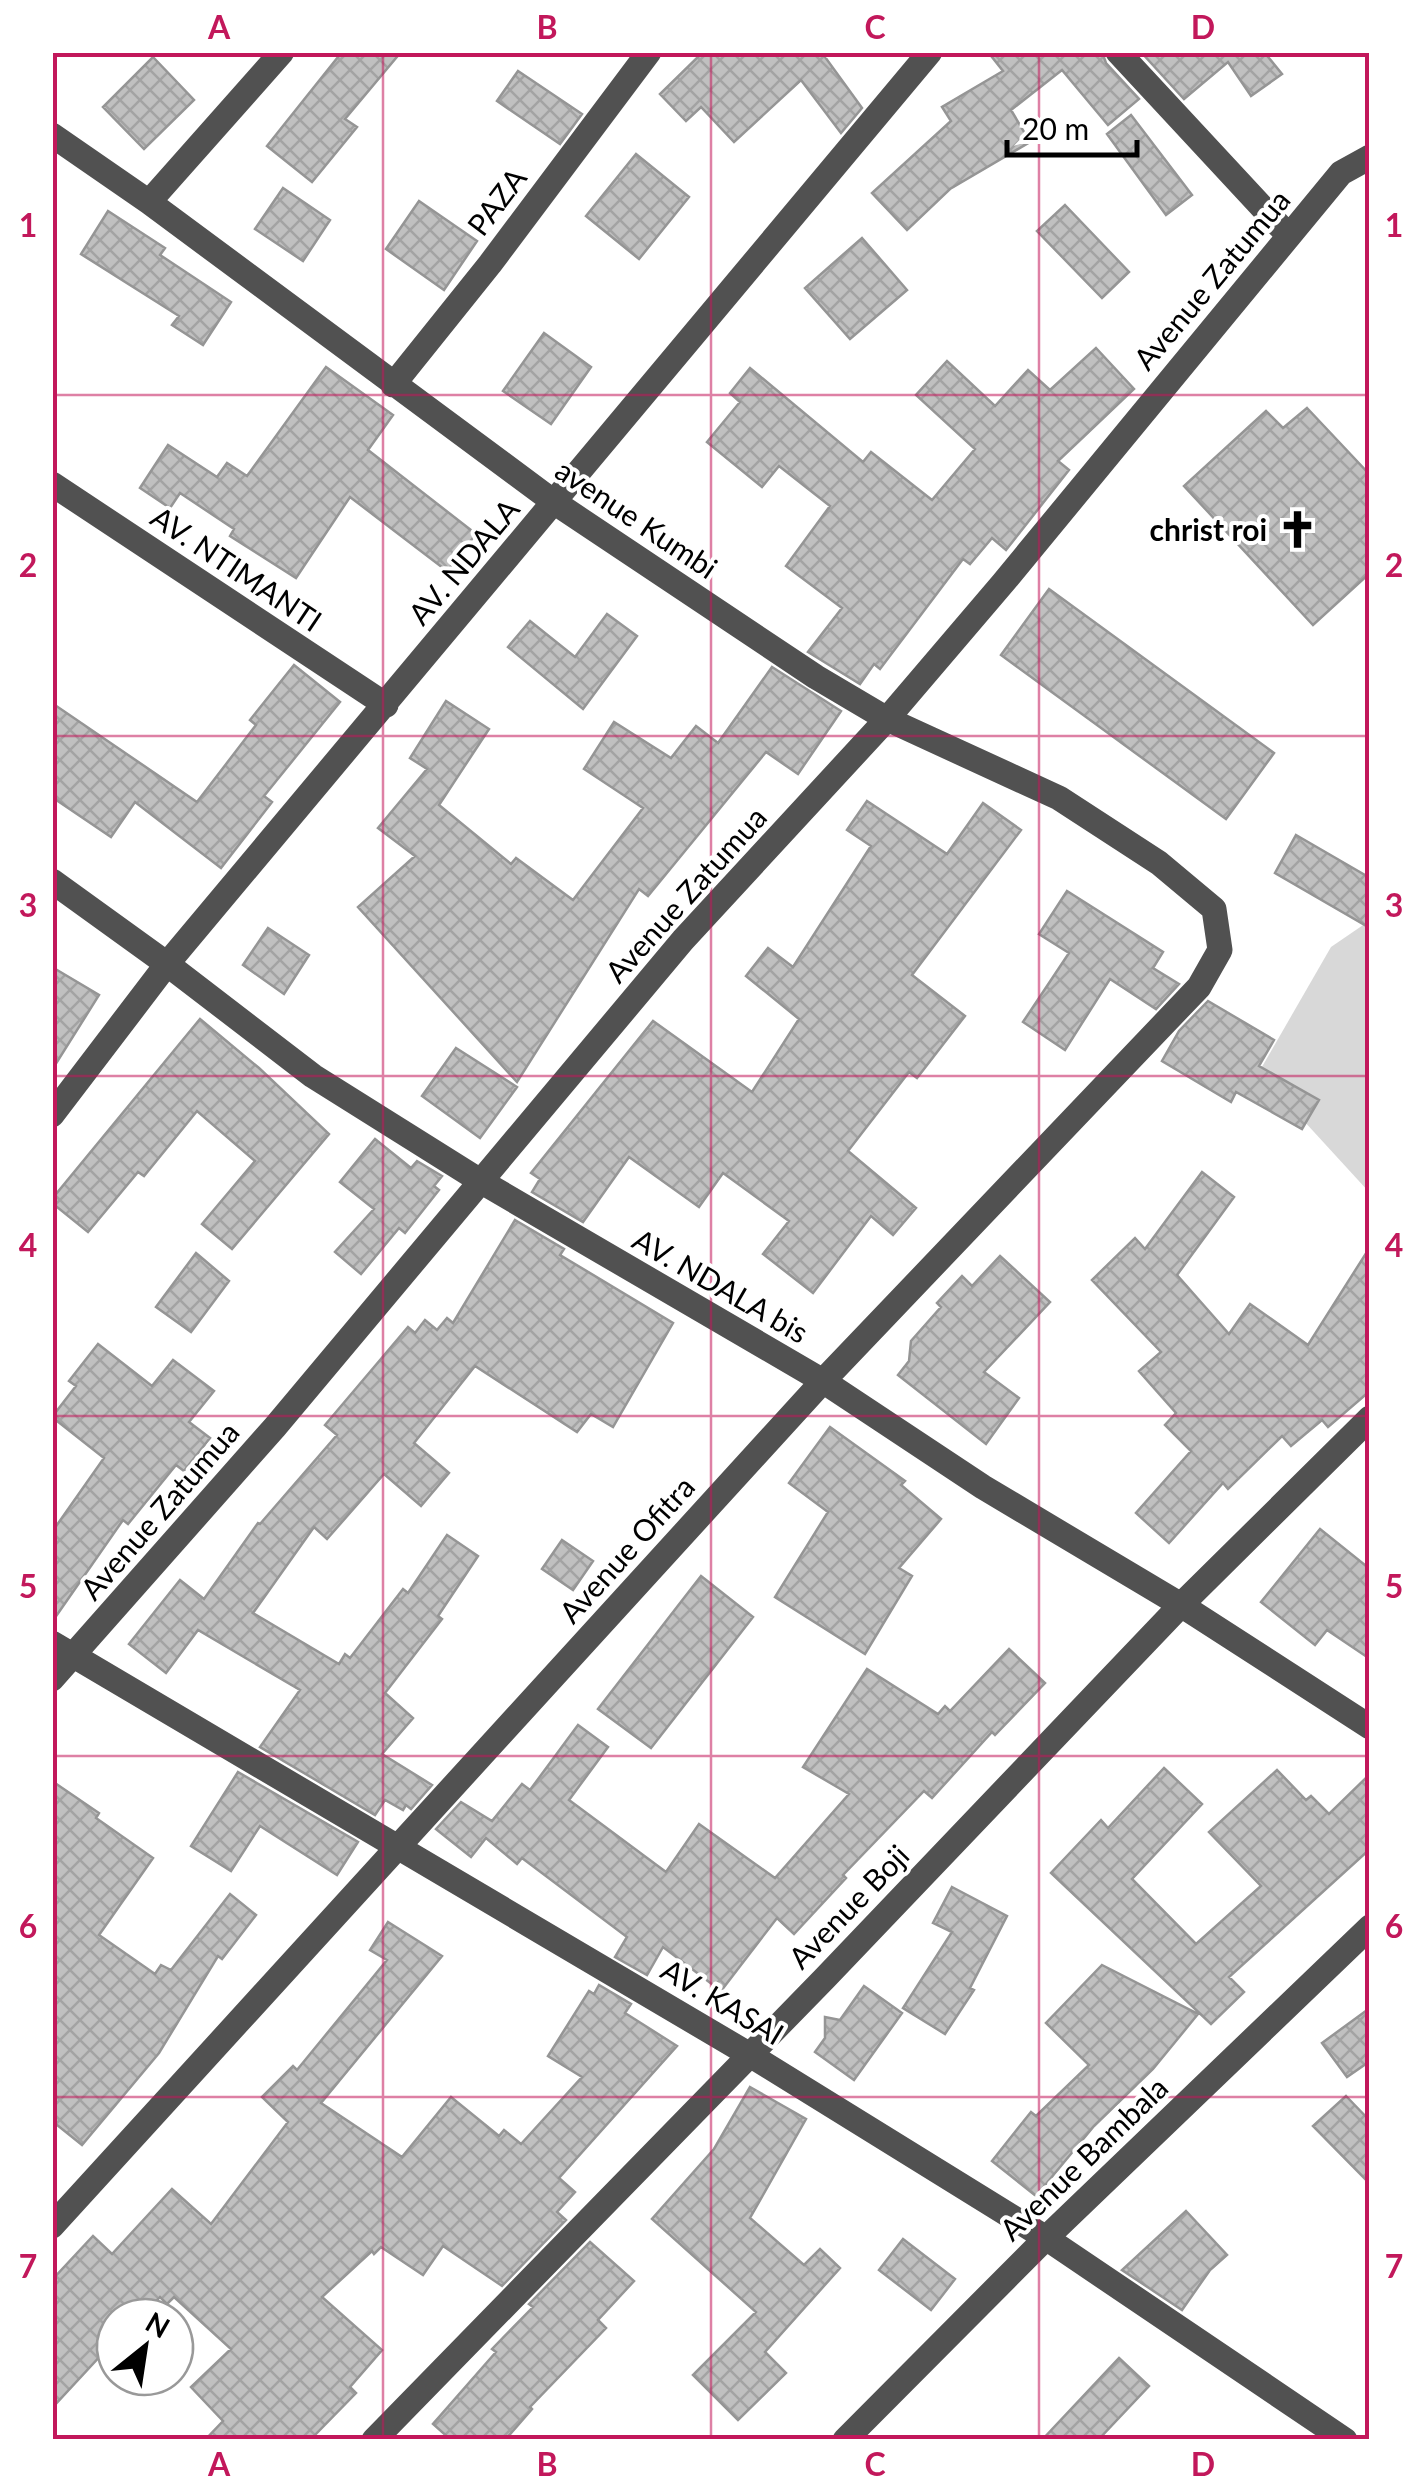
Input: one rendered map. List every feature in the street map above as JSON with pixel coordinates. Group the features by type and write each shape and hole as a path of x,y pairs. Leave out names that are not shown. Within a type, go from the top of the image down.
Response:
{"street":[{"path":"149,202 282,52"},
{"name":"PAZA","path":"393,386 490,264 648,52"},
{"name":"AV. NDALA","path":"52,1115 168,964 930,52"},
{"path":"1118,52 1288,235"},
{"name":"avenue Kumbi","path":"52,135 149,202 554,502 816,677 887,719 1059,798 1159,863 1214,909"},
{"name":"Avenue Zatumua","path":"52,1680 63,1649 275,1427 684,940 887,719 1016,568 1341,173 1370,157"},
{"name":"AV. NTIMANTI","path":"52,484 386,705"},
{"name":"AV. NDALA bis","path":"52,881 313,1076 482,1182 823,1382 1370,1727"},
{"name":"Avenue Ofitra","path":"52,2226 823,1382 1199,987 1220,950 1214,909"},
{"name":"Avenue Boji","path":"374,2440 1181,1606 1370,1418"},
{"name":"AV. KASAI","path":"63,1649 750,2055 1046,2238 1345,2440"},
{"name":"Avenue Bambala","path":"845,2440 1046,2238 1370,1926"}],"shaded area":[{"path":"1369,921 1369,1192 1259,1072 1331,947"}],"building":[{"path":"342,52 401,52 345,119 357,127 312,182 267,146"},
{"path":"703,52 830,52 825,57 862,108 841,133 801,80 734,142 701,107 686,121 660,94"},
{"path":"988,52 1102,52 1106,63 1139,99 1108,125 1062,70 1011,110 1030,142 950,189 907,230 872,193 951,121 942,107 1003,71"},
{"path":"1141,52 1264,52 1282,74 1251,96 1228,62 1184,99"},
{"path":"153,57 194,100 144,149 103,107"},
{"path":"518,71 582,114 560,144 497,101"},
{"path":"1131,115 1192,195 1166,215 1107,134"},
{"path":"636,154 689,197 639,259 586,216"},
{"path":"283,188 330,220 303,261 255,229"},
{"path":"419,201 477,241 444,290 386,249"},
{"path":"1065,205 1129,272 1102,298 1037,231"},
{"path":"108,211 165,248 160,255 231,302 203,345 172,325 179,316 81,254"},
{"path":"862,238 907,290 850,339 805,288"},
{"path":"544,333 591,367 551,424 503,391"},
{"path":"1096,348 1134,389 1058,461 1069,470 1006,550 992,538 970,564 963,559 880,669 874,664 860,684 808,652 842,608 786,566 830,506 779,466 762,487 707,442 740,402 730,393 750,368 863,462 871,452 932,500 975,449 916,395 947,361 995,406 1028,370 1050,390"},
{"path":"326,367 393,415 368,450 476,534 447,571 350,497 296,578 230,536 234,529 180,493 170,508 140,488 168,445 217,477 227,463 247,476"},
{"name":"christ roi","path":"1307,408 1370,475 1370,573 1313,625 1184,486 1266,411 1283,428"},
{"path":"1049,589 1274,753 1226,819 1001,655"},
{"path":"607,614 637,636 583,709 508,647 530,621 575,657"},
{"path":"294,665 340,702 264,796 272,802 221,868 135,802 111,837 52,797 52,703 197,802 256,725 250,720"},
{"path":"772,667 841,711 798,774 766,752 648,896 639,889 517,1082 358,907 415,856 378,828 427,769 410,758 446,701 489,729 439,805 511,864 516,858 573,900 643,808 584,769 614,722 671,758 696,726 718,743"},
{"path":"867,801 947,854 983,803 1021,830 912,975 965,1016 917,1078 909,1072 848,1151 916,1208 893,1235 871,1216 813,1293 763,1254 789,1221 723,1173 699,1207 629,1157 583,1222 532,1192 540,1179 531,1173 653,1021 752,1092 799,1019 746,976 768,948 793,967 871,846 847,830"},
{"path":"1296,835 1370,878 1370,928 1275,873"},
{"path":"1067,891 1163,952 1153,968 1179,984 1156,1009 1110,979 1065,1050 1023,1022 1069,953 1039,934"},
{"path":"268,928 309,955 284,994 243,965"},
{"path":"52,967 99,995 52,1070"},
{"path":"1208,1001 1274,1040 1259,1066 1319,1100 1302,1129 1236,1092 1231,1102 1162,1061 1179,1031"},
{"path":"200,1019 329,1134 232,1249 202,1224 255,1161 197,1111 144,1176 138,1172 88,1232 52,1199"},
{"path":"456,1048 517,1087 480,1138 422,1096"},
{"path":"375,1139 411,1168 417,1161 442,1176 434,1186 439,1190 405,1233 399,1228 361,1274 335,1252 374,1209 340,1182"},
{"path":"1202,1172 1234,1197 1177,1275 1229,1334 1250,1304 1308,1345 1370,1247 1370,1391 1328,1427 1322,1420 1291,1446 1282,1436 1228,1489 1223,1483 1169,1543 1136,1513 1191,1451 1165,1425 1176,1413 1139,1371 1161,1352 1092,1280 1135,1238 1145,1249"},
{"path":"515,1220 564,1249 560,1255 673,1323 613,1427 591,1414 577,1432 475,1366 414,1443 449,1473 421,1506 384,1474 327,1539 314,1527 253,1613 339,1664 345,1654 350,1658 403,1589 408,1593 447,1535 478,1556 438,1616 442,1619 385,1693 413,1718 382,1754 432,1785 411,1809 406,1805 403,1810 385,1800 375,1815 260,1747 300,1690 198,1630 166,1673 129,1644 180,1580 204,1599 258,1523 337,1435 325,1425 408,1327 415,1333 425,1320 437,1330 447,1318 453,1323"},
{"path":"196,1253 229,1281 191,1332 156,1307"},
{"path":"1000,1256 1050,1302 984,1372 1019,1398 986,1444 898,1375 909,1361 911,1341 941,1307 937,1303 962,1276 972,1286"},
{"path":"98,1344 152,1386 173,1360 214,1391 189,1422 210,1438 184,1471 176,1465 128,1524 123,1520 52,1622 52,1532 104,1458 52,1417 76,1386 69,1381"},
{"path":"830,1427 905,1481 901,1485 941,1519 899,1568 912,1576 865,1654 775,1597 828,1512 789,1483"},
{"path":"1320,1529 1370,1569 1370,1659 1327,1630 1315,1645 1261,1602"},
{"path":"562,1540 593,1561 573,1590 542,1569"},
{"path":"701,1576 753,1617 651,1748 598,1709"},
{"path":"1009,1649 1045,1683 995,1735 992,1732 932,1798 924,1791 843,1875 846,1878 794,1934 777,1918 721,1991 663,1947 647,1975 615,1957 627,1937 522,1858 517,1864 486,1838 471,1857 436,1829 461,1802 492,1821 522,1784 530,1790 578,1725 608,1747 569,1800 666,1872 699,1824 775,1878 849,1794 803,1767 867,1669 938,1714 945,1706 950,1711"},
{"path":"1164,1768 1202,1804 1132,1879 1196,1944 1261,1886 1209,1832 1277,1770 1306,1800 1311,1796 1329,1814 1370,1774 1370,1849 1229,1977 1244,1992 1211,2024 1051,1873 1101,1820 1108,1828"},
{"path":"238,1772 358,1842 337,1875 260,1826 231,1871 191,1846"},
{"path":"52,1781 99,1813 96,1818 153,1858 99,1935 155,1974 161,1965 171,1970 230,1894 256,1915 222,1959 218,1956 159,2053 82,2145 52,2121"},
{"path":"952,1887 1007,1916 970,1988 974,1990 945,2034 903,2008 952,1932 933,1923"},
{"path":"388,1922 442,1956 321,2103 402,2157 451,2097 499,2136 504,2130 521,2144 582,2077 548,2056 589,1991 594,1994 599,1985 631,2004 625,2013 677,2046 559,2178 575,2192 557,2212 566,2220 502,2286 443,2246 423,2275 381,2247 322,2297 382,2350 350,2387 356,2393 310,2440 205,2440 223,2421 195,2391 195,2383 231,2349 195,2316 195,2297 95,2297 95,2362 52,2408 52,2280 93,2236 112,2254 172,2189 211,2224 288,2122 262,2097 293,2066 297,2070 387,1960 370,1950"},
{"path":"1102,1965 1198,2014 1153,2069 1094,2126 1036,2196 992,2161 1031,2112 1036,2116 1089,2065 1046,2023"},
{"path":"864,1986 902,2013 854,2080 815,2052 825,2038 825,2017 840,2020"},
{"path":"1370,2008 1370,2061 1347,2077 1322,2043"},
{"path":"750,2087 806,2119 750,2218 804,2265 820,2249 840,2268 765,2352 786,2373 738,2420 693,2375 756,2312 652,2219 714,2149"},
{"path":"1346,2096 1370,2121 1370,2184 1313,2126"},
{"path":"1186,2211 1227,2255 1210,2270 1182,2310 1122,2270"},
{"path":"903,2239 955,2279 931,2310 879,2270"},
{"path":"590,2242 634,2281 598,2320 606,2328 530,2407 505,2440 451,2440 433,2424 496,2352 492,2349 533,2307 529,2304"},
{"path":"1119,2358 1149,2386 1098,2440 1042,2440"}],"place":[{"name":"christ roi","path":"1297,529"}]}
